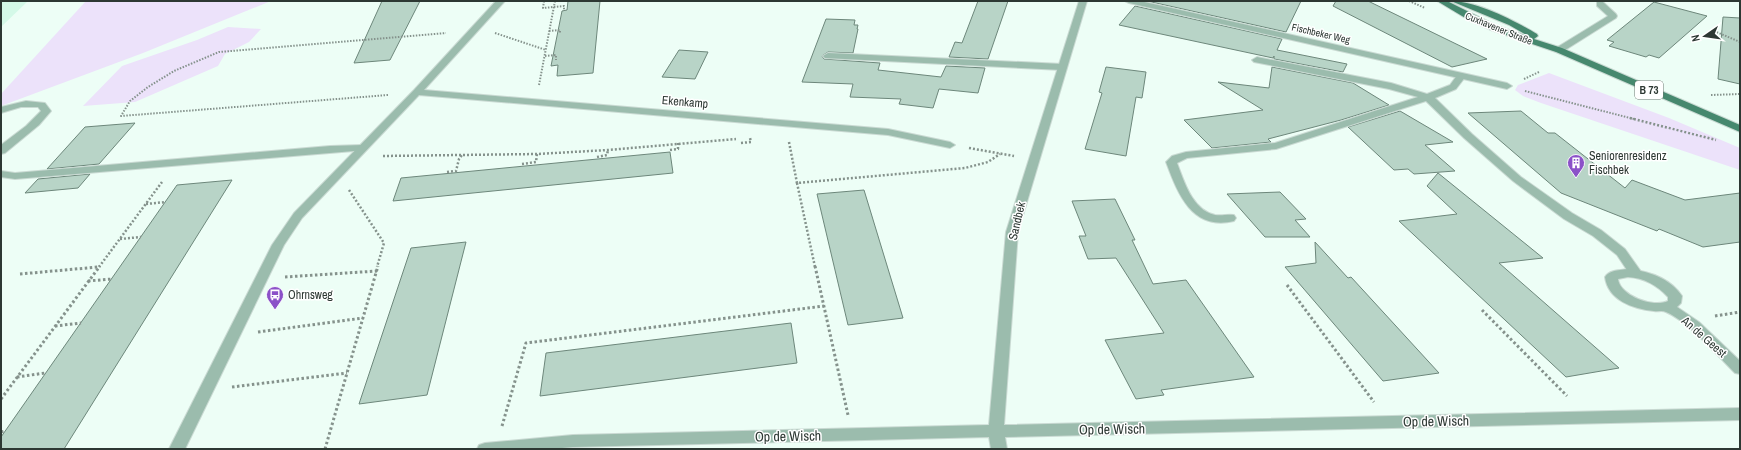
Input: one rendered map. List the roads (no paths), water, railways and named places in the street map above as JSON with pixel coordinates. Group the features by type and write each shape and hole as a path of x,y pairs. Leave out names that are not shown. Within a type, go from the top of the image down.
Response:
{"main road":[{"name":"Cuxhavener Straße","path":"1441,1 1494,28 1559,50 1740,129"},
{"name":"Cuxhavener Straße","path":"1455,1 1512,23 1559,50"}],"street":[{"path":"177,449 208,390 278,246 298,216 417,92 501,1"},
{"name":"Sandbek","path":"999,449 996,432 1012,232 1083,1"},
{"name":"Fischbeker Weg","path":"1129,1 1507,86"},
{"path":"1559,50 1613,16 1600,4"},
{"path":"828,56 1062,67"},
{"path":"1257,60 1391,86 1428,96 1468,136 1517,179 1568,216 1597,233 1621,252 1636,274"},
{"path":"1230,218 1214,218 1199,213 1191,206 1171,162 1176,158 1186,155 1276,146 1453,87 1461,76"},
{"name":"Ekenkamp","path":"417,92 888,132 950,145"},
{"path":"1,110 15,104 28,102 41,105 46,111 38,122 10,142 1,151"},
{"path":"1,174 15,176 330,149 358,152"},
{"name":"An de Geest","path":"1618,273 1636,274 1657,281 1668,288 1674,296 1674,303 1667,307 1655,307 1634,301 1616,290 1611,283 1611,276 1618,273"},
{"name":"An de Geest","path":"1667,307 1687,320 1740,369"},
{"name":"Op de Wisch","path":"491,448 573,441 1740,414"}],"place":[{"name":"Seniorenresidenz Fischbek","path":"1576,178"},
{"name":"Ohrnsweg","path":"275,310"}]}
